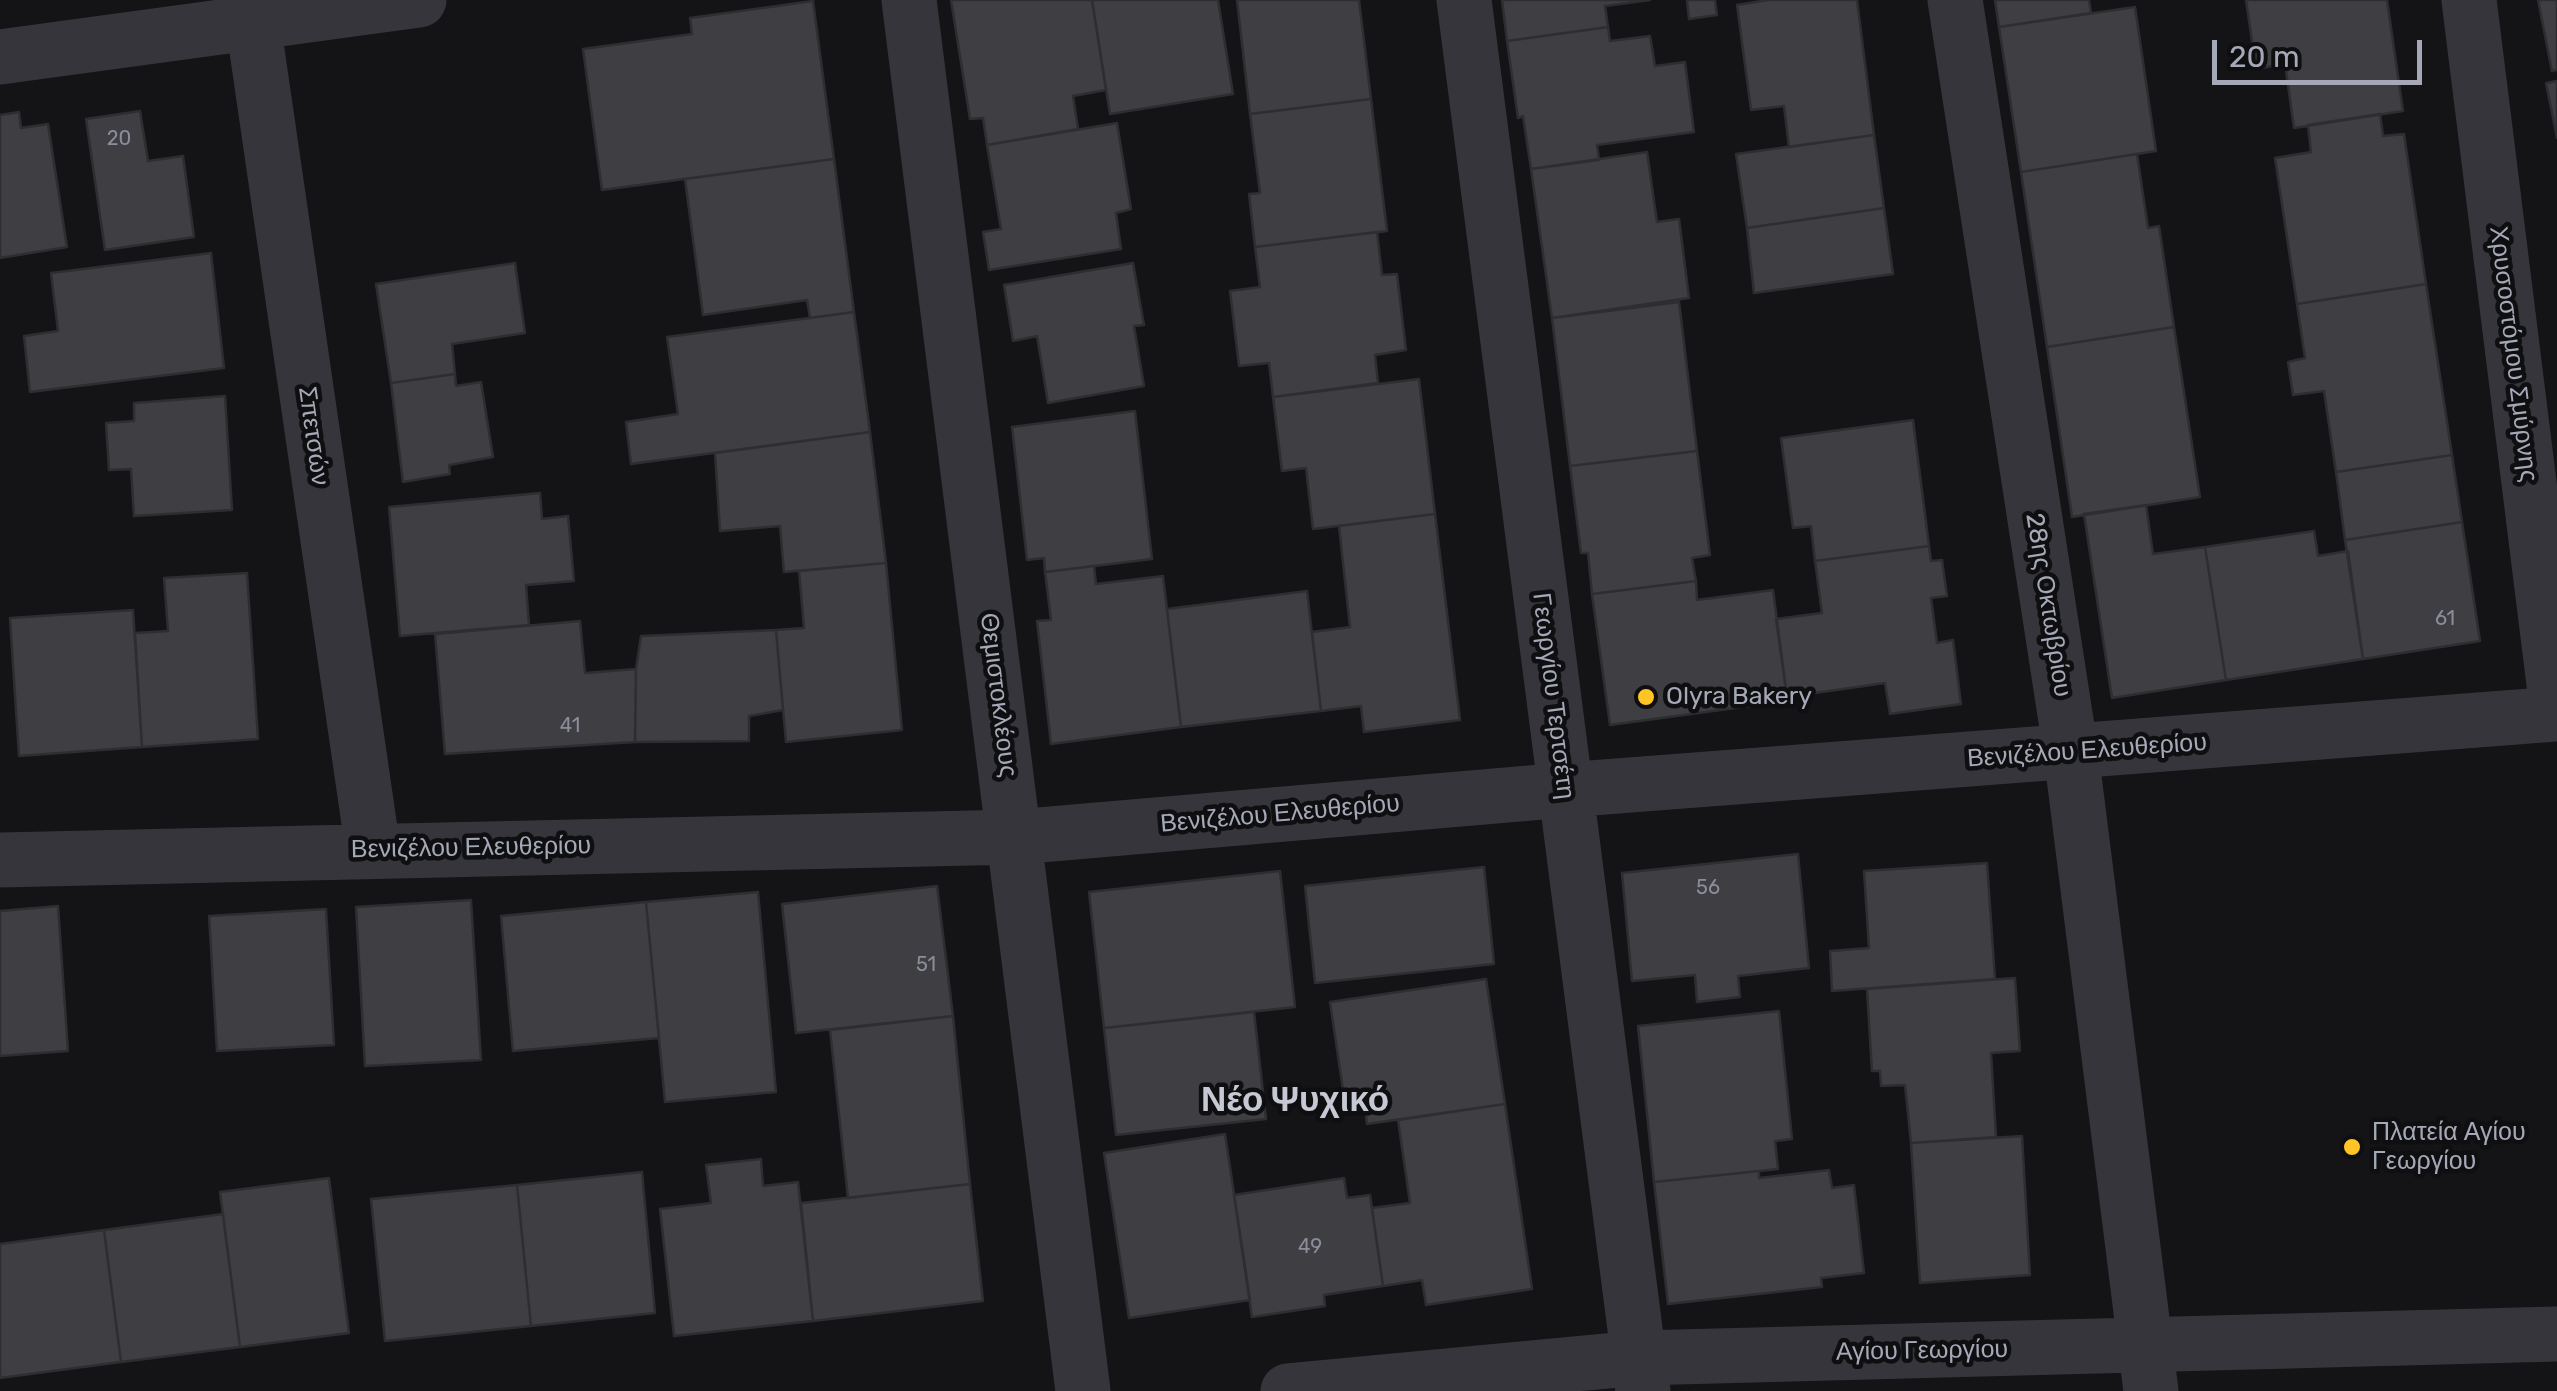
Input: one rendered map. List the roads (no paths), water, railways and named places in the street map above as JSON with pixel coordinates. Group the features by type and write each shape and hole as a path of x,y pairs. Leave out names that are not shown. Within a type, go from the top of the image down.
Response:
{"street":[{"path":"0,57 419,0"},
{"name":"Θεμιστοκλέους","path":"909,0 1084,1391"},
{"name":"Γεωργίου Τερτσέτη","path":"1464,0 1641,1374"},
{"name":"28ης Οκτωβρίου","path":"1956,0 2071,753 2148,1368"},
{"name":"Χρυσοστόμου Σμύρνης","path":"2470,0 2557,711"},
{"name":"Σπετσών","path":"253,23 373,850"},
{"name":"Βενιζέλου Ελευθερίου","path":"0,860 1016,838 2557,711"},
{"name":"Αγίου Γεωργίου","path":"1288,1391 1641,1374 2148,1368 2557,1334"}],"place":[{"name":"Olyra Bakery","path":"1646,697"},
{"name":"Πλατεία Αγίου Γεωργίου","path":"2352,1147"}],"district":[{"name":"Νέο Ψυχικό","path":"1295,1101"}]}
